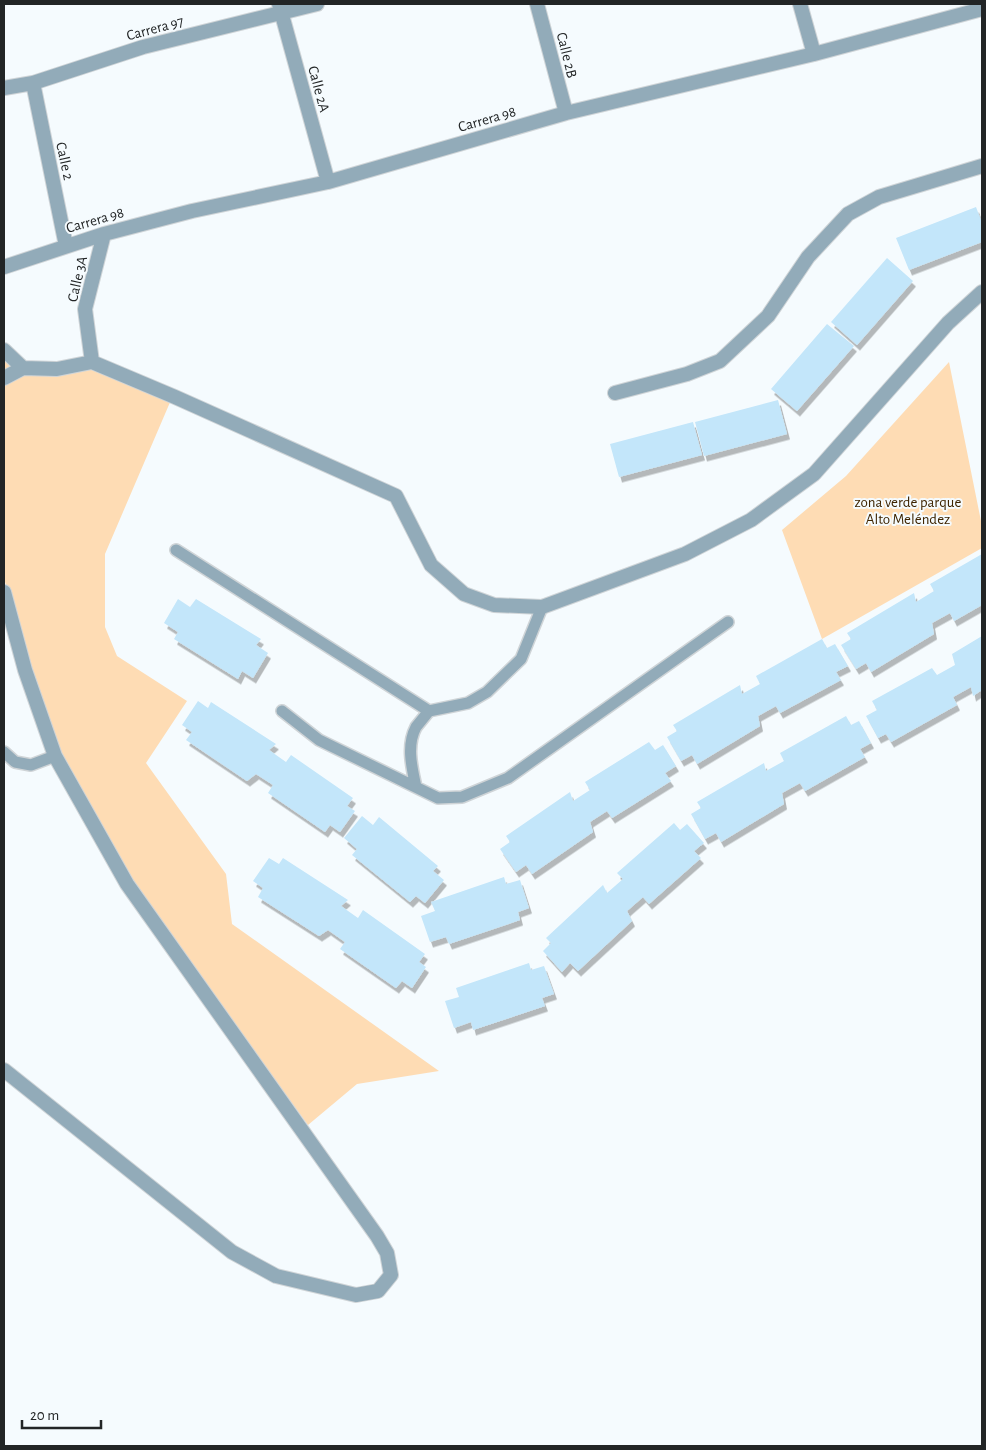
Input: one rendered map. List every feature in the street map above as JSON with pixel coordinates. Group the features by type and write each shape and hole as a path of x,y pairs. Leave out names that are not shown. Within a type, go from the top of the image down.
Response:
{"street":[{"name":"Carrera 97","path":"4,88 33,84 143,47 280,8 317,4"},
{"name":"Calle 2B","path":"537,4 566,114"},
{"path":"800,4 814,54"},
{"name":"Calle 2A","path":"280,8 328,182"},
{"name":"Carrera 98","path":"4,267 104,234 192,211 328,182 566,114 814,54 982,9"},
{"name":"Calle 2","path":"33,84 66,246"},
{"path":"615,393 687,374 720,361 768,316 808,257 848,214 879,197 982,166"},
{"name":"Calle 3A","path":"92,362 85,308 104,234"},
{"path":"4,378 23,368 58,369 92,362 396,496 431,565 464,594 494,604 542,607 685,554 751,520 814,474 948,323 982,292"},
{"path":"4,350 23,368"},
{"path":"4,592 25,670 55,756 127,884 377,1236 387,1253 391,1274 378,1291 356,1295 276,1276 232,1252 4,1070"}],"lane":[{"path":"176,550 428,711 468,703 487,692 521,659 542,607"},
{"path":"282,711 319,740 438,798 462,797 508,778 728,622"},
{"path":"416,787 411,764 411,745 416,729 428,711"},
{"path":"4,752 15,762 31,766 55,756"}],"green space":[{"path":"4,353 21,369 92,365 171,400 105,554 105,627 117,656 187,701 146,763 226,874 232,924 439,1071 357,1084 308,1125 130,882 66,763 28,668 4,578"},
{"name":"zona verde parque Alto Meléndez","path":"949,362 982,526 982,548 822,639 782,530 846,476"}],"building":[{"path":"976,207 982,223 982,242 909,270 896,238"},
{"path":"887,258 913,281 857,345 831,322"},
{"path":"827,324 854,346 797,411 771,389"},
{"path":"778,400 787,434 704,456 695,422"},
{"path":"693,422 702,455 619,477 610,444"},
{"path":"982,554 982,605 954,621 950,613 932,623 934,634 871,672 866,663 856,669 841,645 851,639 847,633 914,593 916,602 934,591 930,584"},
{"path":"178,599 190,607 196,599 261,639 256,645 268,653 253,678 242,671 238,679 174,639 178,632 164,623"},
{"path":"982,636 982,690 973,696 971,687 953,697 957,705 891,742 886,734 878,738 866,716 877,710 872,701 932,668 937,675 955,665 952,654"},
{"path":"822,639 827,648 835,644 848,666 836,672 841,680 780,713 776,706 758,716 760,726 697,764 692,755 681,761 667,737 677,731 673,725 740,685 742,694 760,684 756,676"},
{"path":"198,701 208,708 211,702 276,744 269,750 286,762 291,755 353,798 347,806 355,811 340,832 330,825 325,832 268,793 273,785 256,774 247,781 186,740 192,732 182,725"},
{"path":"846,716 851,725 859,721 871,743 860,749 865,757 805,791 800,783 782,793 784,804 721,842 716,833 705,839 691,814 701,808 697,802 764,763 766,771 784,761 780,753"},
{"path":"649,742 655,750 663,745 676,766 665,773 671,781 612,818 607,811 590,822 593,832 532,874 526,865 516,872 500,849 510,842 506,836 570,792 573,801 590,790 585,782"},
{"path":"362,816 373,825 379,817 438,866 433,871 444,880 425,903 416,896 410,902 352,855 357,849 344,838"},
{"path":"674,823 680,830 687,824 704,843 694,851 701,858 649,904 643,897 627,911 632,921 578,971 570,963 562,972 543,951 551,943 546,938 603,885 607,893 623,879 617,873"},
{"path":"269,858 279,864 283,858 348,900 341,906 358,918 363,910 425,954 419,962 426,967 412,988 402,981 396,988 340,949 345,942 328,930 319,936 258,897 263,888 253,881"},
{"path":"504,877 506,884 520,880 529,908 518,912 520,920 449,944 446,937 430,942 421,916 435,911 431,902"},
{"path":"529,963 531,970 544,966 554,994 542,998 545,1006 473,1030 471,1022 454,1028 445,1001 459,997 456,988"}]}
